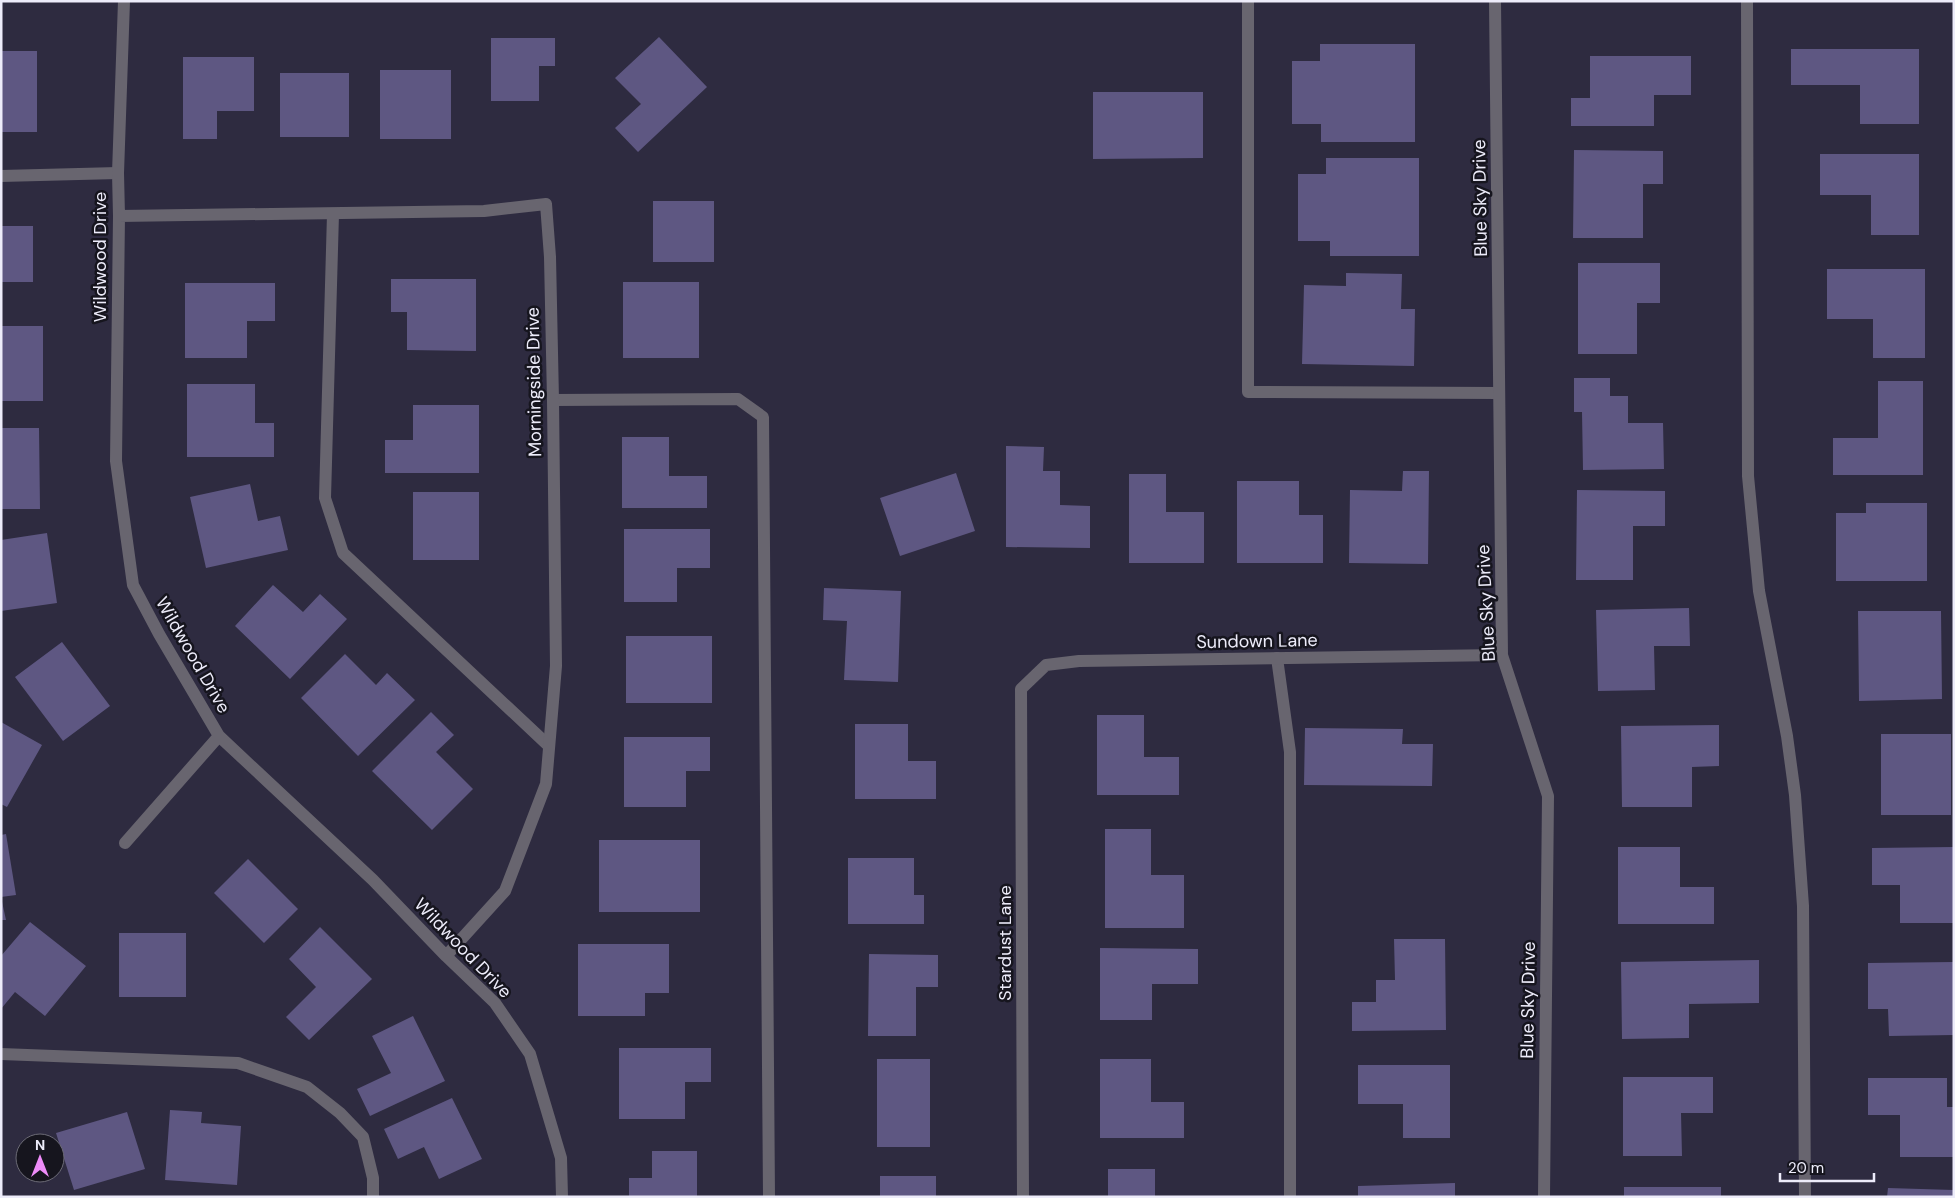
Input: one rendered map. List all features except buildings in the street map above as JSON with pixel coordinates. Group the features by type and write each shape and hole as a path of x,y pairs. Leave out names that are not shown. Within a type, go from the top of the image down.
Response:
{"street":[{"name":"Wildwood Drive","path":"124,1 118,173 116,461 133,585 159,634 219,736 373,880 446,956 495,1002 530,1054 562,1158 562,1197"},
{"path":"1248,1 1248,392 1499,393"},
{"name":"Blue Sky Drive","path":"1495,1 1502,655 1548,796 1544,1197"},
{"path":"1747,1 1748,476 1759,591 1787,736 1795,795 1802,887 1805,1197"},
{"path":"1,176 118,173"},
{"name":"Morningside Drive","path":"119,216 484,211 546,204 550,257 556,666 546,784 505,892 446,956"},
{"path":"333,214 325,498 343,553 549,746"},
{"path":"553,400 738,399 763,417 769,1197"},
{"name":"Sundown Lane","path":"1021,689 1046,665 1079,661 1502,655"},
{"path":"1277,658 1290,752 1290,1197"},
{"name":"Stardust Lane","path":"1021,689 1023,1197"},
{"path":"125,843 219,736"},
{"path":"1,1054 238,1063 307,1087 340,1113 363,1138 372,1178 373,1197"}]}
